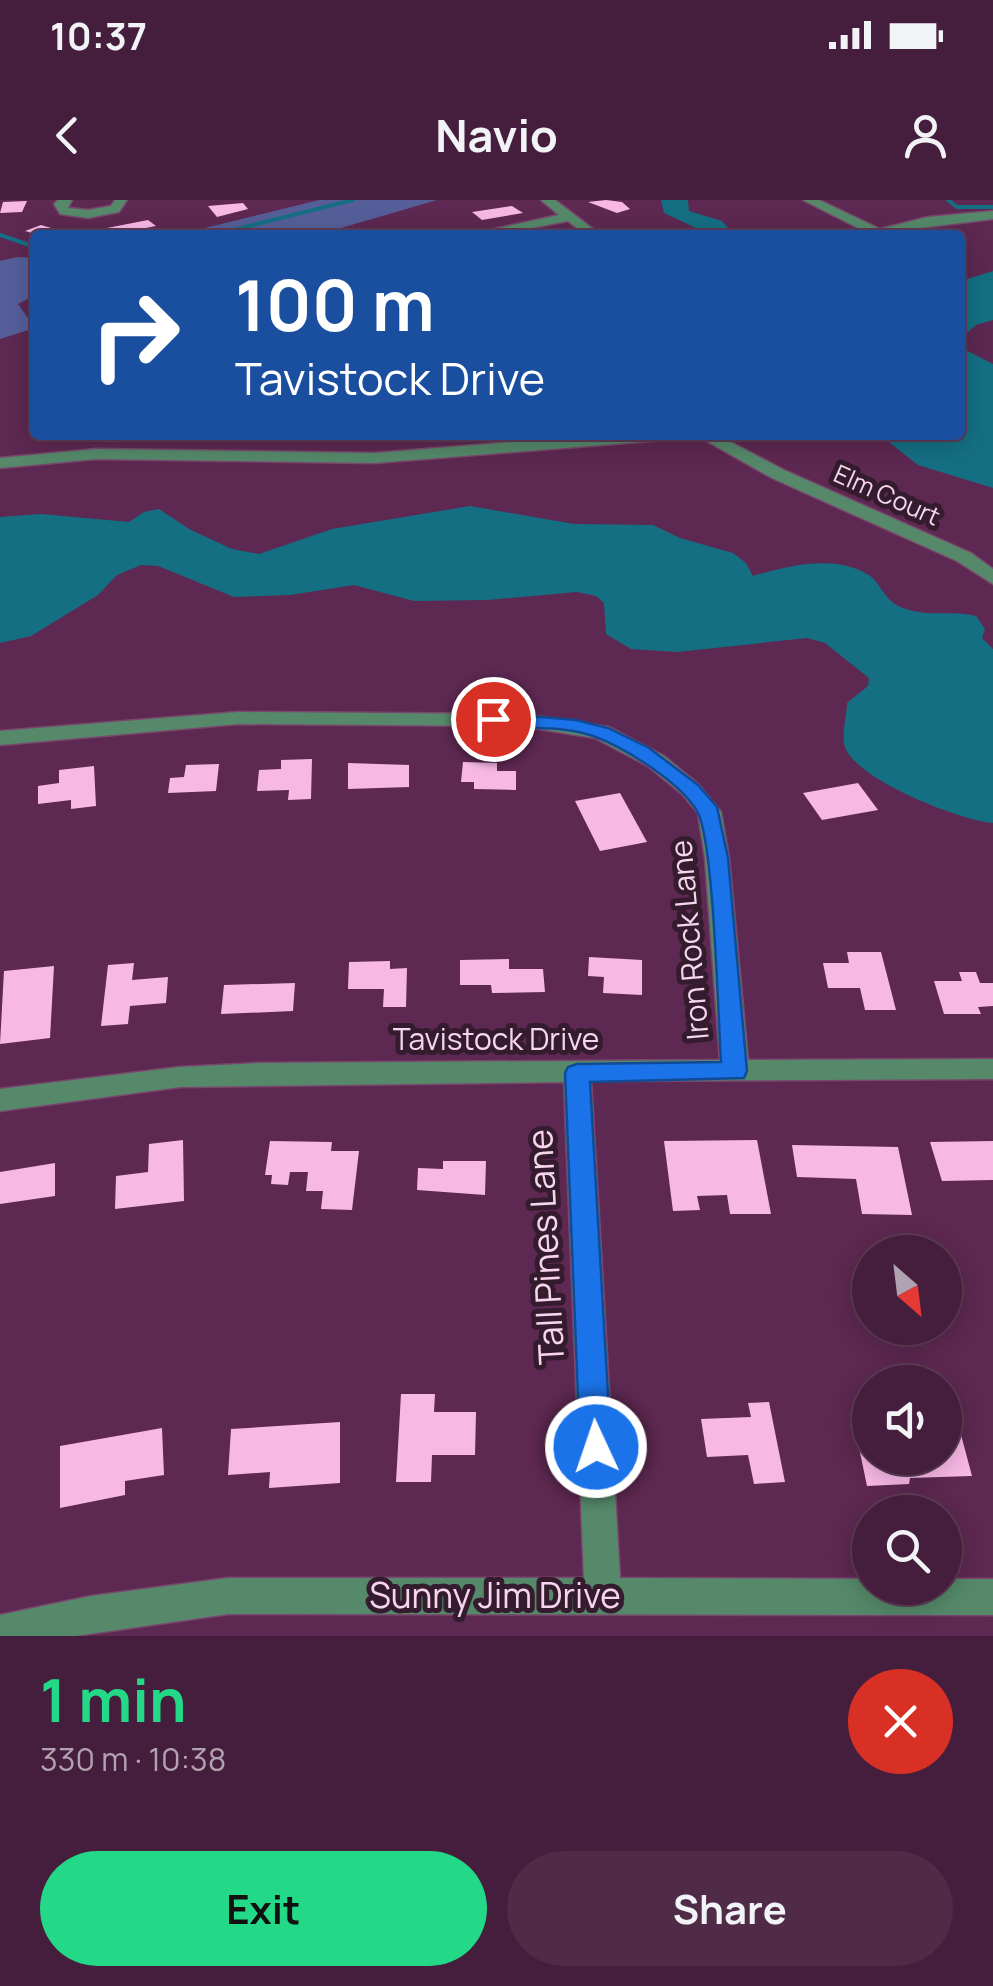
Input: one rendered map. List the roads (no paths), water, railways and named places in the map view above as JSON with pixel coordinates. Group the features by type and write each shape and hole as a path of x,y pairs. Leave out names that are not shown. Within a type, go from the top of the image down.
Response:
{"street":[{"path":"66,200 60,204 64,210 88,214 115,209 121,200"},
{"path":"548,200 588,230"},
{"path":"809,200 865,230"},
{"path":"890,230 928,221 993,215"},
{"path":"503,230 572,218"},
{"path":"96,454 99,440"},
{"path":"0,463 96,454 375,458 546,440"},
{"name":"Elm Court","path":"713,440 778,474 964,557 993,578"},
{"name":"Iron Rock Lane","path":"0,738 150,722 264,718 521,720 576,726 608,735 656,761 710,812 718,858 735,1071"},
{"name":"Tavistock Drive","path":"0,1100 180,1077 260,1073 993,1069"},
{"name":"Tall Pines Lane","path":"577,1073 603,1596"},
{"name":"Sunny Jim Drive","path":"0,1634 90,1614 228,1596 993,1597"}],"waterway":[{"path":"233,230 353,200"},
{"path":"948,200 957,207 993,207"},
{"path":"0,235 30,245"}]}
